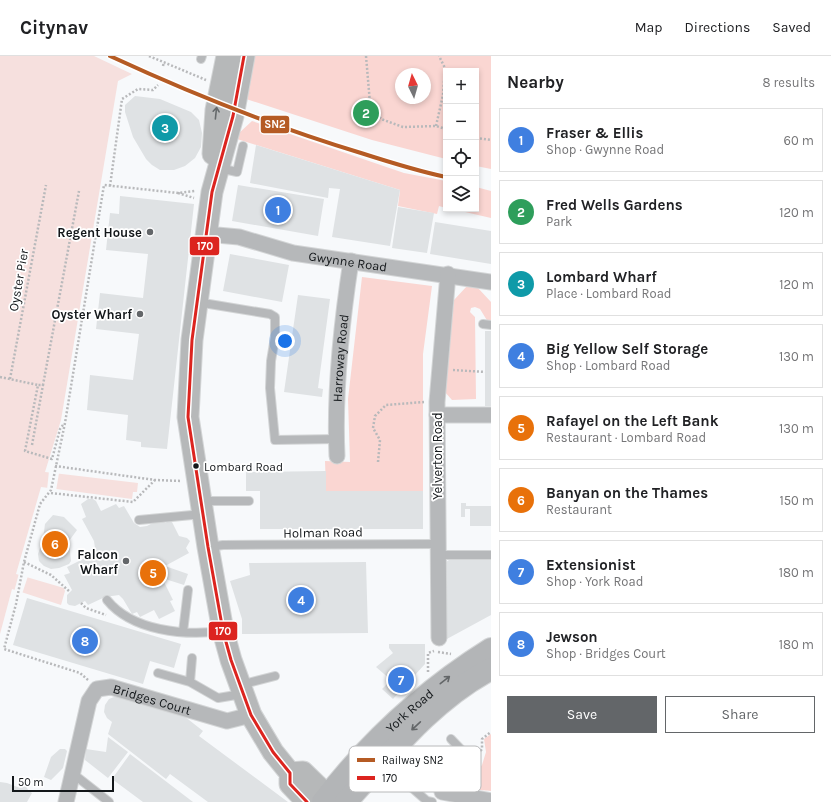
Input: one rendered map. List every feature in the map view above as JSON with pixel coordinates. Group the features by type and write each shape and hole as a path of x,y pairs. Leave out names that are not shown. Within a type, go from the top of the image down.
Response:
{"highway":[{"name":"York Road","path":"372,746 396,722 434,689 491,649"},
{"name":"York Road","path":"393,746 444,700 491,669"},
{"name":"York Road","path":"333,800 349,775"},
{"name":"York Road","path":"333,800 349,786"}],"main road":[{"path":"215,180 213,153 216,110 227,56"},
{"path":"244,56 233,116 215,180 206,234 192,340 188,417 208,547 223,631 241,689 251,715 273,752 290,773 290,784 307,802"},
{"path":"290,773 303,772 333,800"}],"street":[{"name":"Gwynne Road","path":"206,234 240,237 293,253 448,274 491,282"},
{"name":"Harroway Road","path":"337,456 338,386 342,325 351,261"},
{"name":"Yelverton Road","path":"437,644 438,370 448,274"},
{"path":"437,408 491,415"},
{"name":"Bridges Court","path":"66,802 89,701 97,690 111,687 227,721 251,715"},
{"path":"445,797 491,801"}],"lane":[{"path":"215,180 237,172 243,146"},
{"path":"196,302 270,314 275,317 275,337 271,360 270,388 275,440 337,439"},
{"path":"139,520 201,499 249,501"},
{"name":"Holman Road","path":"208,547 222,545 438,550 491,555"},
{"path":"183,632 188,590"},
{"path":"106,600 115,610 131,620 167,630 200,634 223,631"},
{"path":"190,682 192,658"},
{"path":"158,673 190,682 218,698 275,676"},
{"path":"451,739 458,746"},
{"path":"72,773 110,802"},
{"path":"417,792 427,801 445,797"}],"path":[{"path":"149,56 221,86"},
{"path":"366,56 370,102 381,118 403,127 436,126 443,128"},
{"path":"436,126 443,95 445,68 439,56"},
{"path":"163,66 164,62"},
{"path":"110,186 122,99 138,89 153,90 158,85"},
{"path":"479,138 491,140"},
{"path":"178,193 215,180"},
{"name":"Oyster Pier","path":"10,379 46,185"},
{"path":"97,690 80,673 4,649 25,568 24,562 40,504 51,492 104,185 178,193 188,197"},
{"path":"32,445 79,191"},
{"path":"438,370 485,372"},
{"path":"0,377 43,385"},
{"path":"38,385 25,451 52,459 60,429 64,423"},
{"path":"378,462 380,440 372,428 375,416 386,405 403,402 437,408"},
{"path":"55,466 155,480 201,499"},
{"path":"51,492 133,502 155,480"},
{"path":"24,562 51,575 70,592"},
{"path":"434,689 428,679 428,653 437,644 441,654 458,652"},
{"path":"481,750 483,736 491,732"}],"shaded area":[{"path":"0,56 126,56 132,74 118,81 61,420 45,472 138,483 137,492 133,492 132,499 41,487 16,574 64,588 65,591 61,605 12,589 0,634"},
{"path":"248,56 491,56 491,169 479,167 479,68 443,68 443,158 372,140 243,98"},
{"path":"252,121 404,173 443,180 443,207 439,206 437,214 398,206 400,190 237,139 238,134"},
{"path":"479,188 491,191 491,218 465,212 479,212"},
{"path":"362,277 432,286 423,354 423,491 326,491 325,461 350,462 348,399"},
{"path":"467,286 478,288 491,302 491,322 488,322 480,309 475,307 471,308 470,312 475,317 476,399 452,400 444,391 454,300"},
{"path":"491,734 491,791 481,790 481,766 486,752 484,739"}],"pier":[{"path":"94,56 128,56 134,75 132,74"},
{"path":"49,471 59,473 56,491 47,490"},
{"path":"19,573 28,576 22,594 14,592"}],"building":[{"path":"135,96 160,99 191,112 199,120 202,133 201,147 195,158 185,166 174,170 160,170 146,159 133,137 125,112 125,105"},
{"path":"256,145 400,190 390,246 332,237 340,189 329,188 328,198 250,183"},
{"path":"238,185 324,199 318,236 232,221"},
{"path":"120,196 194,204 167,449 141,447 141,442 126,440 128,415 87,410 90,375 133,380 139,334 96,329 100,293 143,298 148,254 106,250 110,213 119,214"},
{"path":"398,207 434,213 427,253 392,248"},
{"path":"435,222 491,231 491,264 430,254"},
{"path":"230,254 289,265 282,302 223,291"},
{"path":"298,295 330,299 318,388 323,389 322,397 284,392"},
{"path":"485,331 491,331 491,406 485,406"},
{"path":"326,471 326,491 423,491 423,529 260,529 260,491 246,491 246,472"},
{"name":"Falcon Wharf","path":"88,499 93,499 96,501 101,511 116,504 119,508 124,506 134,523 140,527 147,526 162,518 165,523 171,520 179,536 187,538 190,541 186,548 189,553 165,566 188,574 184,585 162,578 173,600 170,601 175,611 159,619 154,610 140,617 137,612 132,614 119,595 105,597 88,605 85,601 75,606 67,603 67,595 72,590 64,575 70,573 67,567 87,557 95,548 94,541 82,519 86,517 81,504"},
{"path":"461,503 466,503 466,506 491,506 491,526 470,526 470,509 465,509 465,517 461,517"},
{"path":"53,515 64,517 77,530 69,541 71,561 69,564 51,569 44,566 39,561 38,554 43,539 45,524"},
{"path":"449,560 491,560 491,615 445,640 443,564"},
{"path":"366,562 368,633 242,634 242,619 230,581 250,575 249,563"},
{"path":"27,598 181,644 174,668 150,661 143,684 13,645"},
{"path":"389,644 425,644 425,664 393,699 382,689 391,680 376,667 393,653 389,648"},
{"path":"121,696 184,716 203,731 199,736 288,802 208,802 170,774 166,779 108,734 112,722 107,718 104,712 105,705 109,699"},
{"path":"108,737 128,752 108,778 85,760 86,749 106,752"},
{"path":"60,749 65,749 67,751 63,768 51,780 44,777 51,757"},
{"path":"130,754 193,802 143,802 112,779"},
{"path":"0,782 20,788 26,786 32,793 27,802 0,802"}],"rail line":[{"name":"SN2","path":"110,56 172,84 265,121 382,160 443,176"}],"transit line":[{"name":"170","path":"244,56 233,116 212,192 192,340 188,417 208,547 223,631 231,660 251,715 273,752 290,773 290,784 307,802"}],"place":[{"name":"Fred Wells Gardens","path":"366,113"},
{"name":"Lombard Wharf","path":"165,128"},
{"name":"Fraser & Ellis","path":"278,210"},
{"name":"Regent House","path":"150,232"},
{"name":"Oyster Wharf","path":"140,314"},
{"name":"Lombard Road","path":"196,466"},
{"name":"Banyan on the Thames","path":"55,544"},
{"name":"Falcon Wharf","path":"126,561"},
{"name":"Rafayel on the Left Bank","path":"153,573"},
{"name":"Big Yellow Self Storage","path":"301,600"},
{"name":"Jewson","path":"85,641"},
{"name":"Extensionist","path":"401,680"}]}
